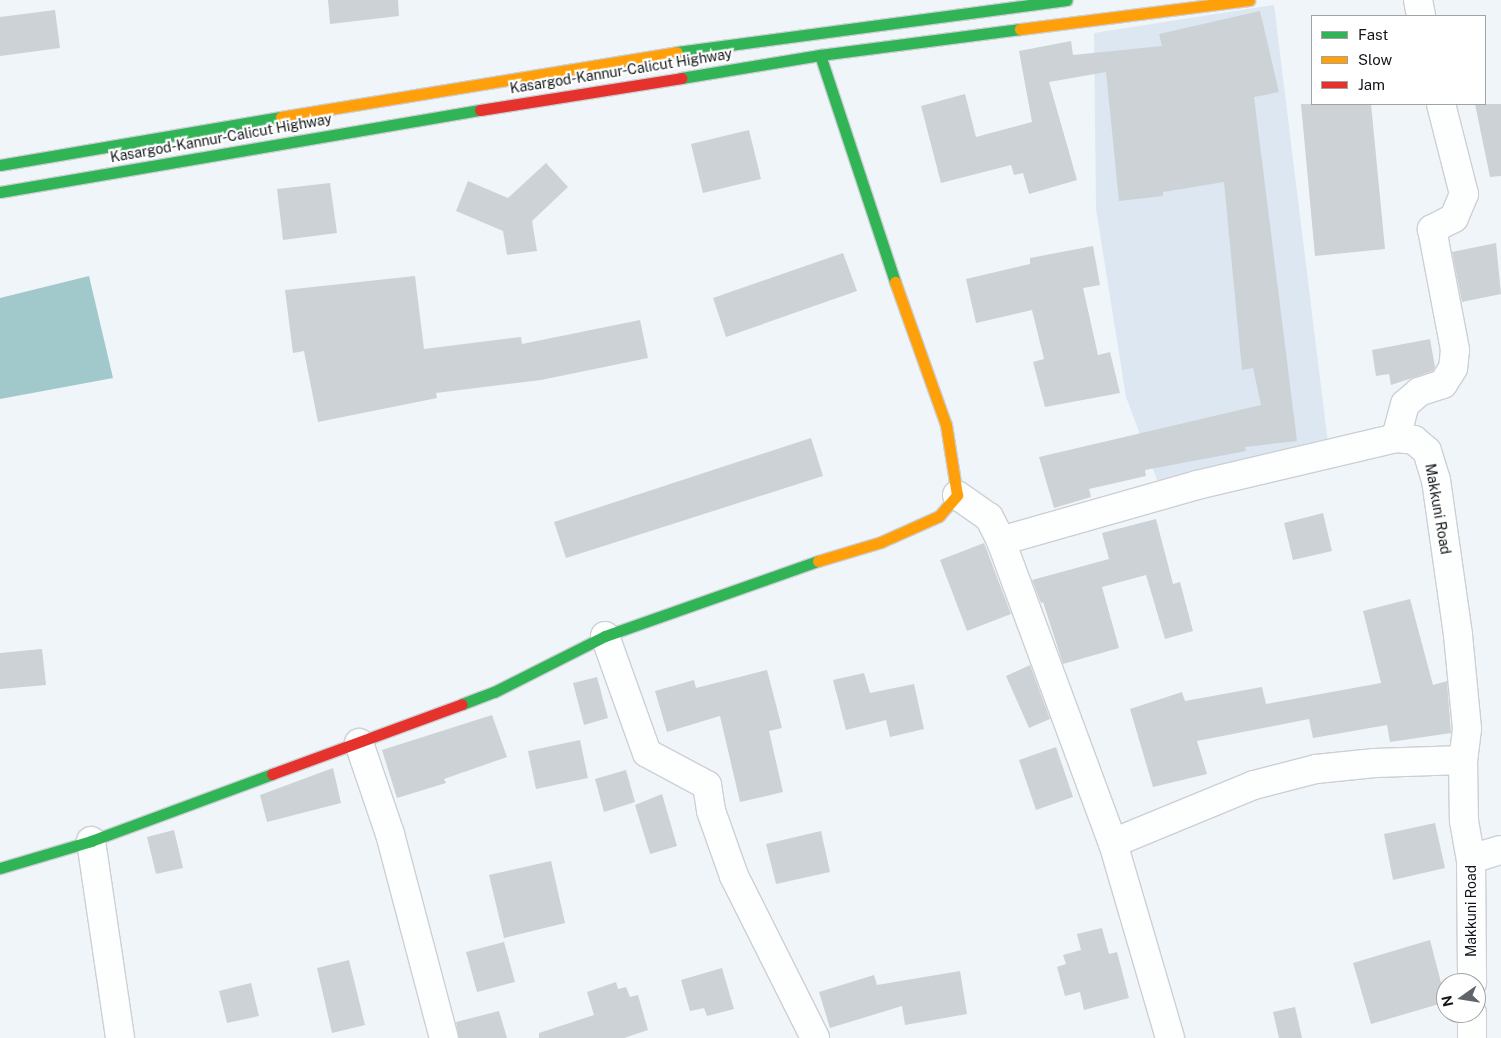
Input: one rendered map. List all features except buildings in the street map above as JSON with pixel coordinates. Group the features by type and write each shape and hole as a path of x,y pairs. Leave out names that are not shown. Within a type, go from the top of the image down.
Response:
{"main road":[{"name":"Kasargod-Kannur-Calicut Highway","path":"0,165 607,61 1067,0"},
{"name":"Kasargod-Kannur-Calicut Highway","path":"0,192 203,156 820,55 1175,5 1249,0"},
{"path":"0,868 91,841 359,743 494,692 605,636 801,566 889,539 939,516 957,495 946,425 891,271 820,55"}],"street":[{"path":"1418,0 1421,15"},
{"path":"1001,541 1198,486 1396,438 1405,404 1419,392 1443,384 1453,368 1455,350 1432,229 1454,218 1464,194 1441,105"},
{"name":"Makkuni Road","path":"1396,438 1414,440 1428,451 1436,480 1467,729 1462,760 1464,821 1471,859 1472,973"},
{"path":"957,495 989,517 1001,541 1113,843 1170,1038"},
{"path":"605,636 647,753 707,785 711,811 734,876 815,1038"},
{"path":"359,743 390,834 444,1038"},
{"path":"1113,843 1254,785 1316,769 1375,763 1462,760"},
{"path":"91,841 120,1038"},
{"path":"1471,859 1501,850"},
{"path":"1472,1023 1472,1038"}],"shaded area":[{"path":"1274,5 1328,443 1159,485 1126,397 1096,209 1094,33"}],"water":[{"path":"89,276 113,378 0,399 0,298"}],"traffic: fast":[{"path":"677,52 1067,0"},
{"path":"681,78 820,55 1020,29"},
{"path":"820,55 895,282"},
{"path":"0,192 480,110"},
{"path":"0,165 281,117"},
{"path":"462,704 494,692 605,636 818,561"},
{"path":"0,868 91,841 272,774"}],"traffic: slow":[{"path":"1020,29 1249,0"},
{"path":"281,117 677,52"},
{"path":"818,561 881,542 939,516 957,495 946,425 895,282"}],"traffic: jam":[{"path":"480,110 681,78"},
{"path":"272,774 462,704"}]}
